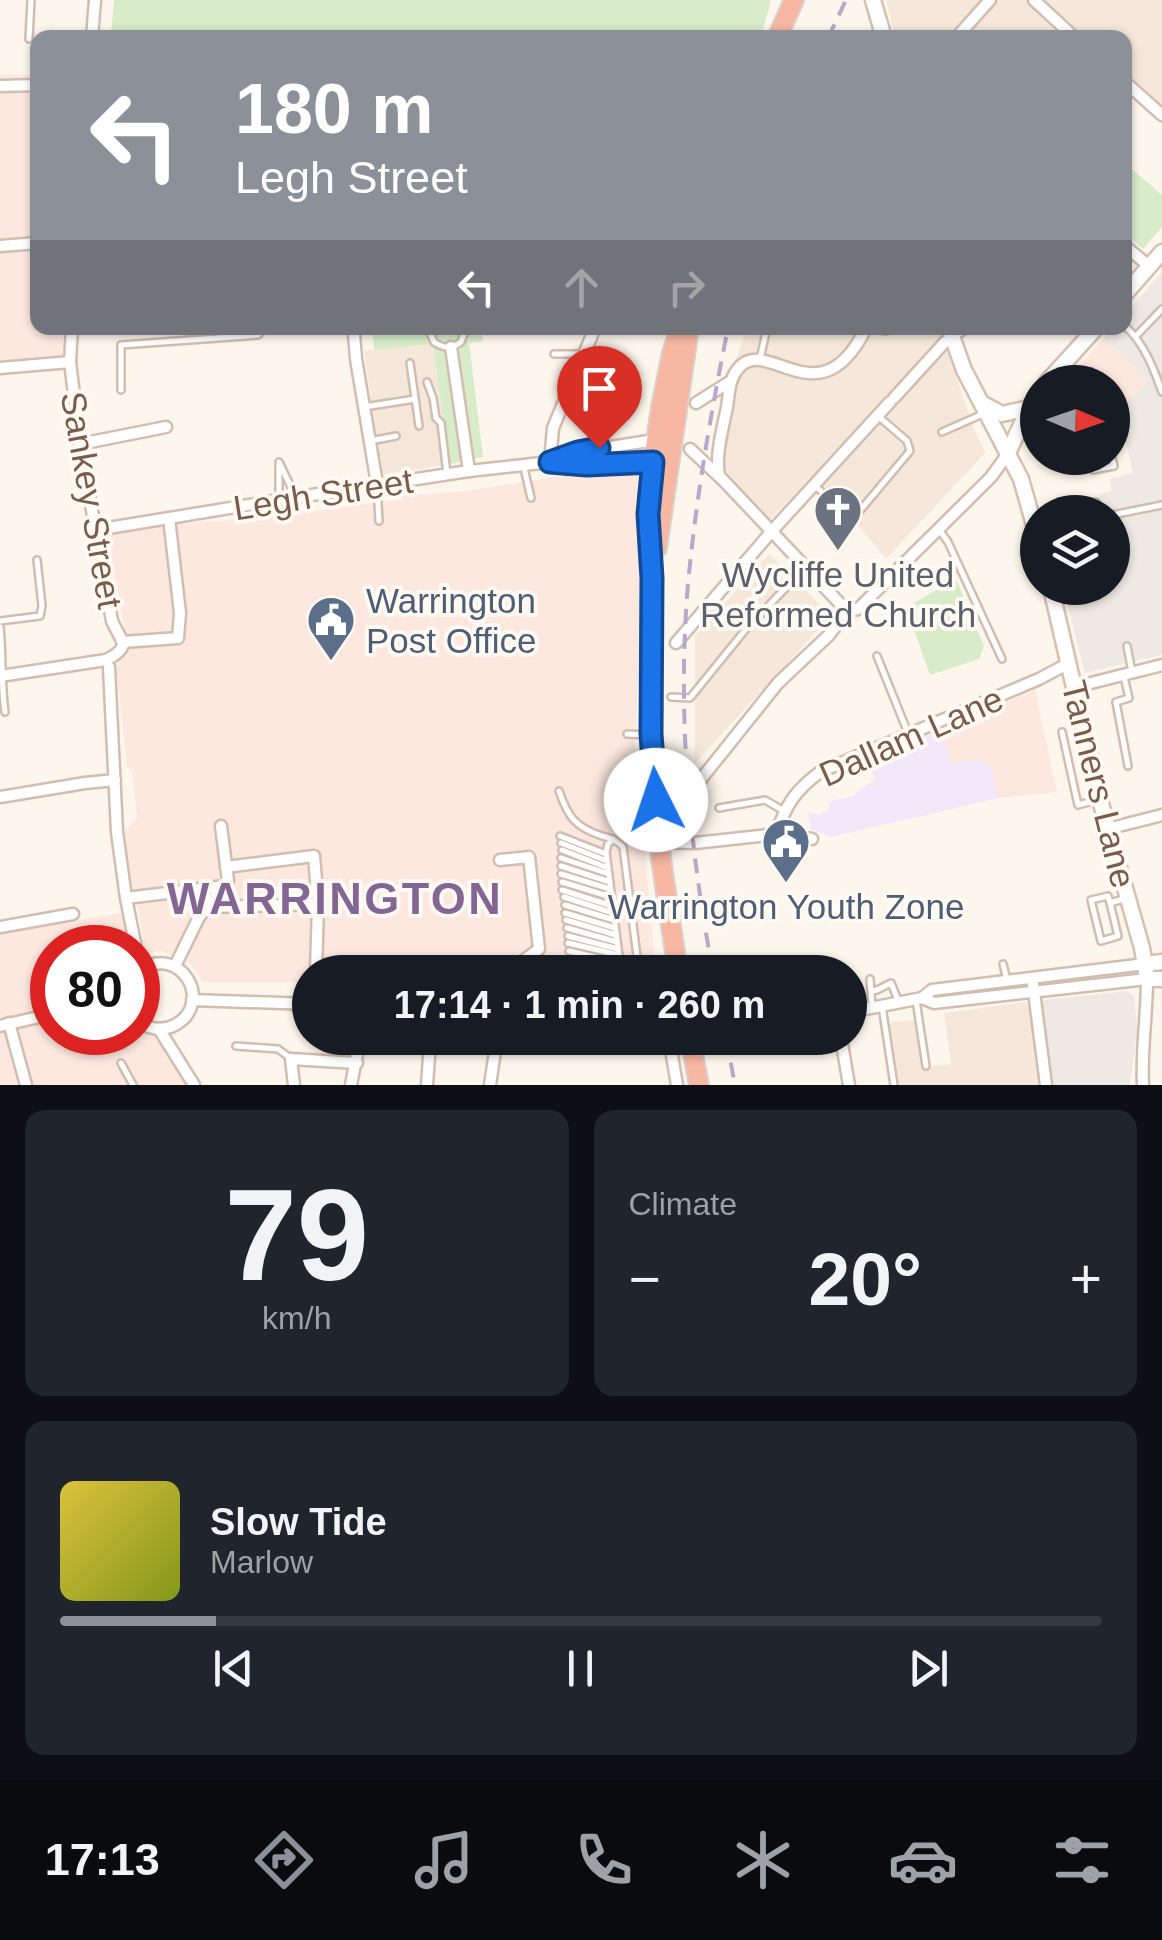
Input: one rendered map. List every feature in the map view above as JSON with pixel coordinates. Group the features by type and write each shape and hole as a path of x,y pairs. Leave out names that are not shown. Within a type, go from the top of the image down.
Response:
{"highway":[{"path":"779,30 785,0"},
{"path":"781,30 794,0"},
{"path":"652,578 664,514 663,446 672,353 678,335"},
{"path":"675,955 651,809 652,578 648,514 653,462 663,446 687,335"},
{"path":"695,1055 699,1085"}],"street":[{"path":"93,30 95,0"},
{"path":"873,0 882,30"},
{"path":"963,30 990,0"},
{"path":"1034,0 1066,30"},
{"path":"0,86 30,85"},
{"path":"1132,88 1162,115"},
{"path":"0,246 30,244"},
{"path":"1132,252 1149,266"},
{"path":"1132,286 1162,252"},
{"name":"Sankey Street","path":"72,335 70,362 80,444 112,621 123,642 108,663"},
{"path":"550,462 553,428 592,335"},
{"path":"719,476 731,381 742,364 760,359 804,374 820,374 835,367 862,335"},
{"path":"676,643 949,335"},
{"path":"951,335 1025,495"},
{"path":"1064,365 1090,335"},
{"path":"357,338 377,484"},
{"path":"451,347 469,472"},
{"path":"0,368 70,362"},
{"path":"899,370 910,380"},
{"path":"696,403 731,381"},
{"path":"985,408 1009,414 1020,408"},
{"path":"80,444 166,427"},
{"path":"812,840 777,834 677,844 646,841 778,683 990,477 1020,428"},
{"name":"Legh Street","path":"550,462 578,452 663,446"},
{"path":"690,449 848,611"},
{"name":"Legh Street","path":"96,530 448,474 550,462 653,462"},
{"path":"123,642 178,638 180,612 170,518"},
{"name":"Tanners Lane","path":"1056,605 1107,829 1151,974"},
{"path":"2,675 108,663 116,832 131,925"},
{"name":"Dallam Lane","path":"777,834 784,811 800,788 820,772 1039,680 1069,663"},
{"path":"1075,687 1162,664"},
{"path":"0,797 114,780"},
{"path":"1107,829 1162,815"},
{"path":"175,966 199,917 228,881 221,826"},
{"path":"226,867 314,856 316,955"},
{"path":"500,860 529,857 539,948 530,955"},
{"path":"126,898 224,886"},
{"path":"207,907 318,904"},
{"path":"0,927 72,914"},
{"path":"1142,1085 1151,974 1162,962"},
{"path":"160,963 175,966 187,977 192,992 190,1010 178,1024 160,1029"},
{"path":"919,999 934,1003 1033,984 1151,974"},
{"path":"867,1009 919,999 932,990 1007,980 1033,984"},
{"path":"1033,984 1046,1085"},
{"path":"192,1000 292,1003"},
{"path":"26,1085 4,1024 30,1019"},
{"path":"160,1031 194,1085"},
{"path":"352,1085 358,1055"},
{"path":"426,1085 429,1055"},
{"path":"490,1085 494,1055"},
{"path":"672,1055 678,1085"},
{"path":"844,1055 849,1085"},
{"path":"294,1085 292,1059 358,1059"}],"lane":[{"path":"29,39 31,0"},
{"path":"1136,336 1162,309"},
{"path":"1132,332 1156,373 1162,392"},
{"path":"122,390 121,345 258,335"},
{"path":"431,335 434,342 445,348 461,342 464,335"},
{"path":"760,359 765,335"},
{"path":"554,354 583,354"},
{"path":"410,364 419,426"},
{"path":"427,382 440,423 448,474"},
{"path":"364,407 415,399"},
{"path":"942,432 985,408"},
{"path":"814,485 848,515 858,512 910,451 907,441 878,416"},
{"path":"370,440 396,436"},
{"path":"279,500 279,462 293,498"},
{"path":"524,465 531,498"},
{"path":"377,484 379,521"},
{"path":"1130,511 1162,504"},
{"path":"939,530 1002,659"},
{"path":"5,712 0,624 40,616 37,560"},
{"path":"671,697 690,698 746,629 806,568"},
{"path":"1126,646 1129,698 1116,702 1128,766"},
{"path":"877,656 908,733"},
{"path":"1062,732 1078,805 1100,800"},
{"path":"627,734 651,734"},
{"path":"559,791 566,811 580,828 613,839 623,848 637,955"},
{"path":"623,798 632,809 651,809"},
{"path":"719,808 765,800 784,811"},
{"path":"613,839 608,844 609,875 617,941"},
{"path":"609,875 561,843 609,875"},
{"path":"561,858 609,875"},
{"path":"566,916 609,875"},
{"path":"1108,896 1110,903 1118,936 1101,941 1090,900 1108,896"},
{"path":"1110,903 1128,898"},
{"path":"566,916 617,941"},
{"path":"566,916 617,941"},
{"path":"566,916 617,941"},
{"path":"566,916 617,941"},
{"path":"566,916 617,941"},
{"path":"566,916 586,955"},
{"path":"1004,964 1007,980"},
{"path":"870,979 894,1085"},
{"path":"872,990 891,983 899,1003"},
{"path":"919,999 926,1066"},
{"path":"236,1046 278,1049 292,1059"},
{"path":"121,1063 133,1085"}],"shaded area":[{"path":"886,0 1162,0 1162,107 1132,79 1132,30 893,30"},
{"path":"30,74 30,335 64,335 63,358 0,364 0,75"},
{"path":"1162,272 1162,655 1085,673 1067,605 1130,605 1130,495 1099,494 1112,491 1109,479 1133,473 1130,400 1148,380 1104,338 1132,335 1132,306"},
{"path":"745,335 941,335 985,453 886,559 829,490 812,476 771,519 721,471 736,359"},
{"path":"1104,338 1148,380 1130,400 1130,365 1080,365"},
{"path":"433,344 449,464 382,475 364,351"},
{"path":"647,462 635,751 654,955 292,955 292,982 202,982 192,965 160,951 160,925 141,925 136,896 131,895 124,833 137,817 132,771 127,767 117,671 124,625 104,536 164,525 253,519 403,496 467,491"},
{"path":"769,554 831,616 695,763 695,636"},
{"path":"1035,690 1057,792 999,798 992,769 979,760 952,765 942,729"},
{"path":"942,729 952,765 979,759 992,769 999,798 831,837 811,829 808,812 827,813 827,802 852,796 875,779 867,761"},
{"path":"131,911 133,925 51,925"},
{"path":"30,929 30,1055 160,1055 160,1032 190,1085 0,1085 0,934"},
{"path":"1127,991 1134,996 1137,1029 1130,1085 1046,1085 1035,1003"},
{"path":"1025,1002 1031,1007 1041,1085 898,1085 889,1026 892,1022 916,1020 923,1067 951,1064 944,1013"}],"green space":[{"path":"114,0 771,0 763,30 112,30"},
{"path":"1132,169 1162,195 1162,227 1143,249 1132,239"},
{"path":"373,335 482,335 483,341 469,343 483,457 449,464 433,344 374,350"},
{"path":"956,579 984,646 979,659 930,675 909,616 918,611 914,603"}],"railway":[{"path":"832,30 846,0"},
{"path":"710,955 687,779 685,633 700,487 727,335"},
{"path":"729,1055 735,1085"}],"place":[{"name":"Wycliffe United Reformed Church","path":"838,552"},
{"name":"Warrington Post Office","path":"331,662"},
{"name":"Warrington Youth Zone","path":"786,884"}],"district":[{"name":"WARRINGTON","path":"335,898"}],"route":[{"path":"599,448 550,462 653,462 648,514 652,578 651,734 656,800"}]}
